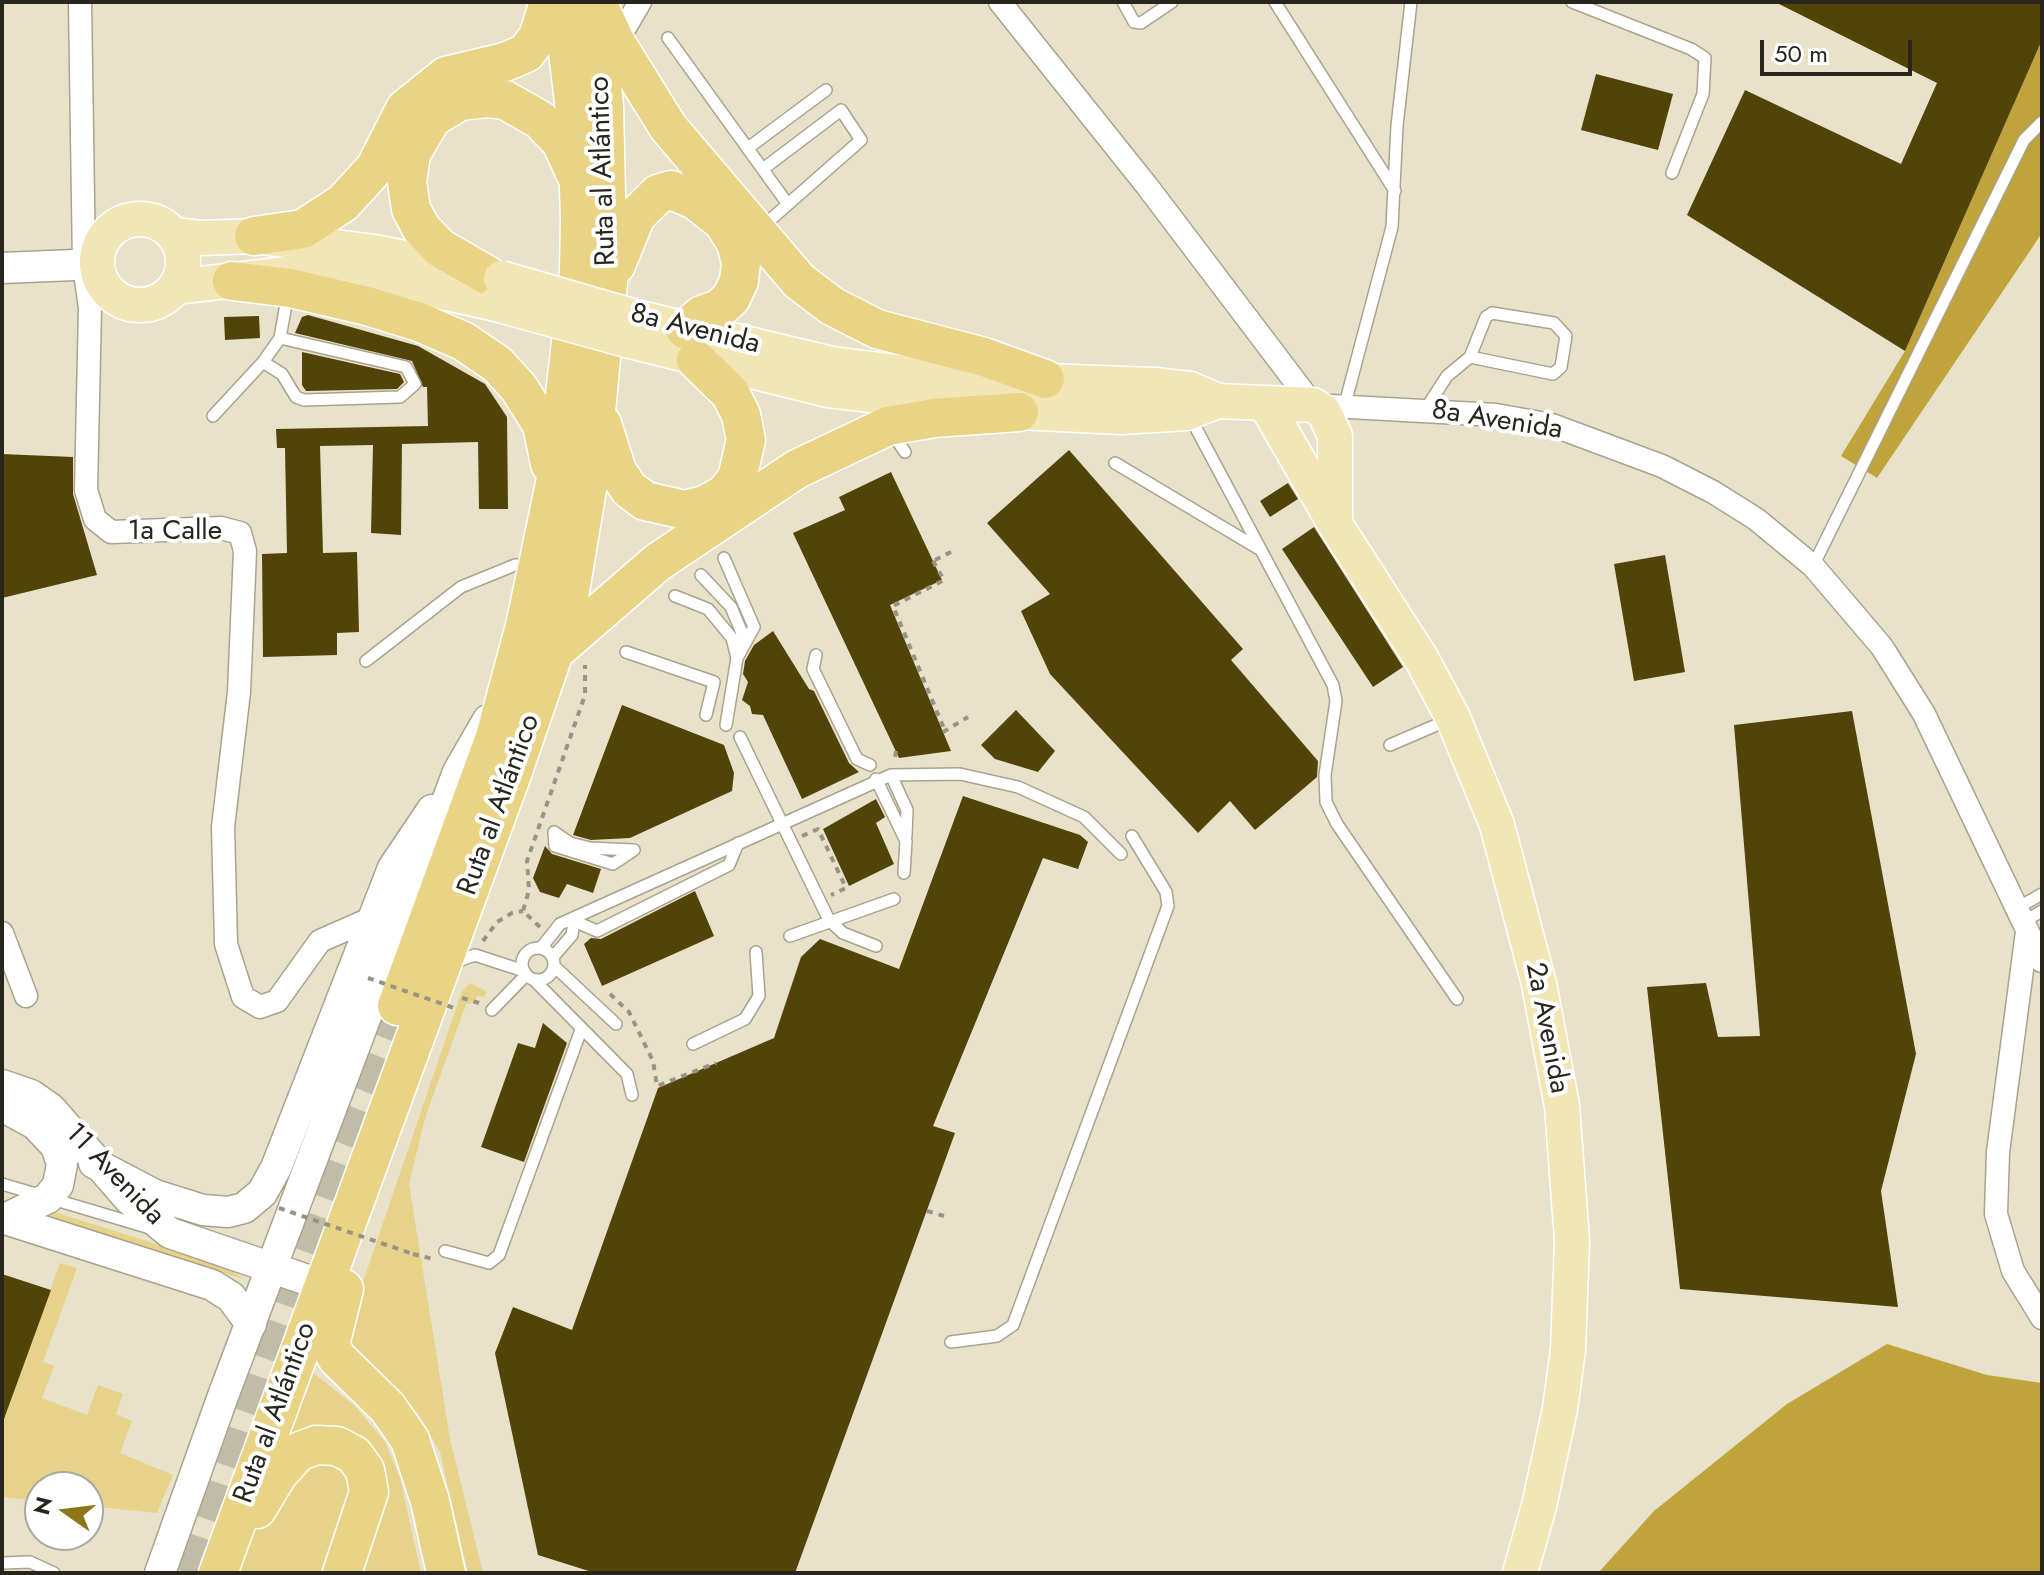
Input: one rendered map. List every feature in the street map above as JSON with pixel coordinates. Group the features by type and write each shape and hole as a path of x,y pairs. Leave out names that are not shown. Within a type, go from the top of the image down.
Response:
{"highway":[{"path":"254,236 303,229 343,203 375,168 405,109 446,76 505,62 526,53 538,37 549,2"},
{"name":"Ruta al Atlántico","path":"397,1006 495,737 539,566 555,484 579,271 577,127 562,2"},
{"name":"Ruta al Atlántico","path":"218,1573 339,1238 458,962 554,652 581,539 608,283 605,118 592,2"},
{"path":"599,2 616,43 668,127 799,281 850,316 910,340 984,357 1045,379"},
{"path":"495,286 440,248 421,228 411,209 407,182 411,154 432,118 460,101 505,100 540,120 561,142 579,182"},
{"path":"597,402 608,449 629,489 645,501 670,509 705,505 725,494 737,478 746,440 741,415 730,393 690,345 731,298 739,281 741,263 736,243 723,222 695,200 671,190 647,202 636,216 608,283"},
{"path":"232,281 290,288 419,322 446,332 497,364 519,388 542,425 555,484"},
{"path":"554,652 658,562 748,498 797,469 896,439 934,418 1019,412"},
{"path":"339,1238 346,1280 330,1345 337,1358 388,1408 410,1440 430,1501 445,1573"},
{"path":"218,1573 278,1474 298,1452 316,1445 337,1446 354,1455 365,1470 369,1492 342,1573"}],"main road":[{"path":"152,220 174,235 183,261 175,287 154,303 128,303 106,289 91,264 105,238 126,222 152,220"},
{"name":"8a Avenida","path":"174,235 254,236 374,252 690,345 828,390 1019,412 1121,417 1265,403 1329,404"},
{"path":"2,268 91,264"},
{"name":"8a Avenida","path":"175,287 313,271 495,286"},
{"name":"8a Avenida","path":"690,345 938,377 1045,379 1190,389 1202,407"},
{"name":"2a Avenida","path":"1265,403 1335,524 1421,658 1453,718 1497,825 1517,895 1551,1044 1569,1177 1572,1241 1568,1350 1539,1506 1520,1573"},
{"path":"1329,404 1324,412 1335,436 1335,524"},
{"name":"Ruta al Atlántico","path":"160,1573 458,772 512,676"},
{"path":"94,1163 155,1195 203,1210 244,1208 262,1193 276,1168 370,919 393,868 458,772"},
{"name":"11 Avenida","path":"2,1085 31,1095 51,1109 94,1163 129,1199 170,1233 322,1285"},
{"path":"2,1106 28,1119 56,1146 62,1164 58,1185 48,1198 3,1219"},
{"name":"11 Avenida","path":"3,1219 212,1285 231,1297 251,1324"}],"street":[{"name":"1a Calle","path":"80,2 91,264 86,490 95,519 111,532 221,528 240,533 245,551 239,692 223,827 226,944 243,997 260,1007 277,1001 320,941 370,919"},
{"path":"616,43 640,2"},
{"path":"1000,2 1147,186 1329,404"},
{"name":"8a Avenida","path":"1329,404 1496,415 1567,430 1662,466 1756,519 1813,566 1882,647 1924,714 2027,918 2042,961"},
{"path":"2027,918 1998,1152 1996,1214 2013,1271 2042,1318"},
{"path":"2,933 26,996"}],"lane":[{"path":"1123,2 1134,22 1141,23 1172,2"},
{"path":"1275,2 1396,192"},
{"path":"1329,404 1392,227 1397,126 1411,2"},
{"path":"1572,2 1705,58 1703,94 1672,173"},
{"path":"668,38 787,203"},
{"path":"748,148 826,90"},
{"path":"756,233 787,203 861,143 845,111 834,112 763,169"},
{"path":"1813,566 2024,140 2042,122"},
{"path":"213,416 263,362 280,338 290,288"},
{"path":"1425,410 1447,376 1470,357 1486,317 1492,313 1554,323 1566,336 1561,367 1553,374 1470,357"},
{"path":"263,362 282,374 296,397 304,400 400,397 415,384 406,367 280,338"},
{"path":"1202,407 1262,550 1333,685 1336,701 1325,775 1326,802 1337,824 1457,999"},
{"path":"1115,463 1262,550"},
{"path":"724,558 754,627 737,658"},
{"path":"366,661 461,587 515,565 539,566"},
{"path":"701,575 731,607 742,633 726,725"},
{"path":"675,596 708,609 732,638 737,658"},
{"path":"626,652 714,682 706,715"},
{"path":"816,655 813,669 857,759 870,765"},
{"path":"1390,745 1453,718"},
{"path":"740,737 790,823 829,920 843,933 876,946"},
{"path":"632,1095 627,1074 528,975 523,962 527,953 541,948 560,924 574,921 738,843 790,823 876,779 891,775 960,774 1018,787 1084,817 1121,854"},
{"path":"891,775 907,810 904,873"},
{"path":"876,779 906,841"},
{"path":"554,832 570,843 590,848 634,850"},
{"path":"951,1342 997,1336 1013,1325 1168,906 1166,892 1132,836"},
{"path":"574,921 597,931 729,865 738,843"},
{"path":"2027,918 2042,894"},
{"path":"790,936 894,899"},
{"path":"458,962 545,979 572,935 574,921"},
{"path":"541,948 616,1024"},
{"path":"693,1044 745,1019 759,996 756,952"},
{"path":"492,1010 528,975"},
{"path":"445,1251 489,1263 499,1255 581,1030"},
{"path":"2,1184 170,1233"},
{"path":"2,1563 30,1562 54,1573"}],"path":[{"path":"951,552 934,560 944,580 893,606 944,732 968,717"},
{"path":"790,823 801,837 818,829 843,878 846,888 821,900"},
{"path":"458,962 497,922 512,913 523,911"},
{"path":"368,978 457,1009"},
{"path":"279,1208 420,1257"},
{"path":"927,1211 944,1216"}],"shaded area":[{"path":"2042,40 2042,233 1877,478 1841,456 1905,351"},
{"path":"470,983 487,992 484,997 477,996 475,1003 466,1004 425,1118 409,1184 450,1439 483,1573 468,1573 440,1452 420,1416 346,1342 347,1329 462,991"},
{"path":"51,1211 223,1265 244,1279 43,1217"},
{"path":"60,1263 77,1268 43,1362 54,1366 42,1398 87,1415 98,1385 123,1394 116,1414 132,1421 120,1453 173,1475 157,1513 104,1508 104,1471 24,1471 24,1499 2,1497 2,1425"},
{"path":"1887,1344 1987,1375 2042,1383 2042,1573 1598,1573 1654,1511 1787,1404"},
{"path":"311,1371 355,1406 385,1442 400,1478 421,1573 352,1573 374,1472 284,1444"},
{"path":"326,1458 353,1478 342,1528 324,1573 228,1573 289,1479"}],"building":[{"path":"1775,2 2042,2 2042,40 1905,351 1687,215 1745,90 1901,164 1937,83"},
{"path":"1596,74 1673,94 1658,150 1581,130"},
{"path":"308,315 418,346 485,384 507,417 508,509 479,509 478,442 402,444 401,535 371,533 373,445 320,446 323,553 357,552 359,632 337,633 337,655 263,657 262,554 287,553 285,448 277,448 276,429 428,426 427,387 423,387 412,361 295,333 302,317"},
{"path":"259,316 260,338 225,340 224,317"},
{"path":"302,352 400,374 404,382 397,389 306,391 302,385"},
{"path":"1069,450 1243,649 1231,660 1318,761 1317,777 1255,830 1230,801 1198,833 1050,674 1021,611 1050,594 987,523"},
{"path":"2,454 73,457 73,494 97,575 2,598"},
{"path":"891,472 942,580 890,605 951,751 899,758 793,533 845,510 839,497"},
{"path":"1288,483 1298,499 1270,517 1260,501"},
{"path":"1314,527 1403,667 1373,687 1282,549"},
{"path":"1665,555 1685,672 1634,681 1614,564"},
{"path":"773,631 809,689 814,691 849,763 859,772 802,799 763,715 752,714 750,706 742,700 748,682 743,674 745,661 754,645"},
{"path":"622,705 724,745 734,773 732,791 630,838 591,840 573,835"},
{"path":"1016,710 1055,751 1038,772 995,759 981,745"},
{"path":"1852,711 1916,1054 1881,1191 1898,1307 1680,1289 1647,987 1706,983 1718,1037 1760,1036 1734,725"},
{"path":"963,796 1080,835 1088,842 1078,869 1043,858 933,1126 955,1133 795,1573 595,1573 538,1555 495,1353 513,1307 572,1330 658,1088 774,1038 801,957 820,939 899,969"},
{"path":"876,799 885,817 876,823 894,864 849,886 823,829"},
{"path":"545,846 552,854 601,869 593,893 567,884 559,898 540,892 533,878"},
{"path":"695,891 714,936 602,986 584,944 591,938 601,939"},
{"path":"543,1023 567,1043 524,1162 481,1147 518,1043 535,1048"},
{"path":"2,1274 51,1290 4,1419 2,1419"}],"tunnel":[{"path":"188,1573 324,1189 397,1006"}]}
